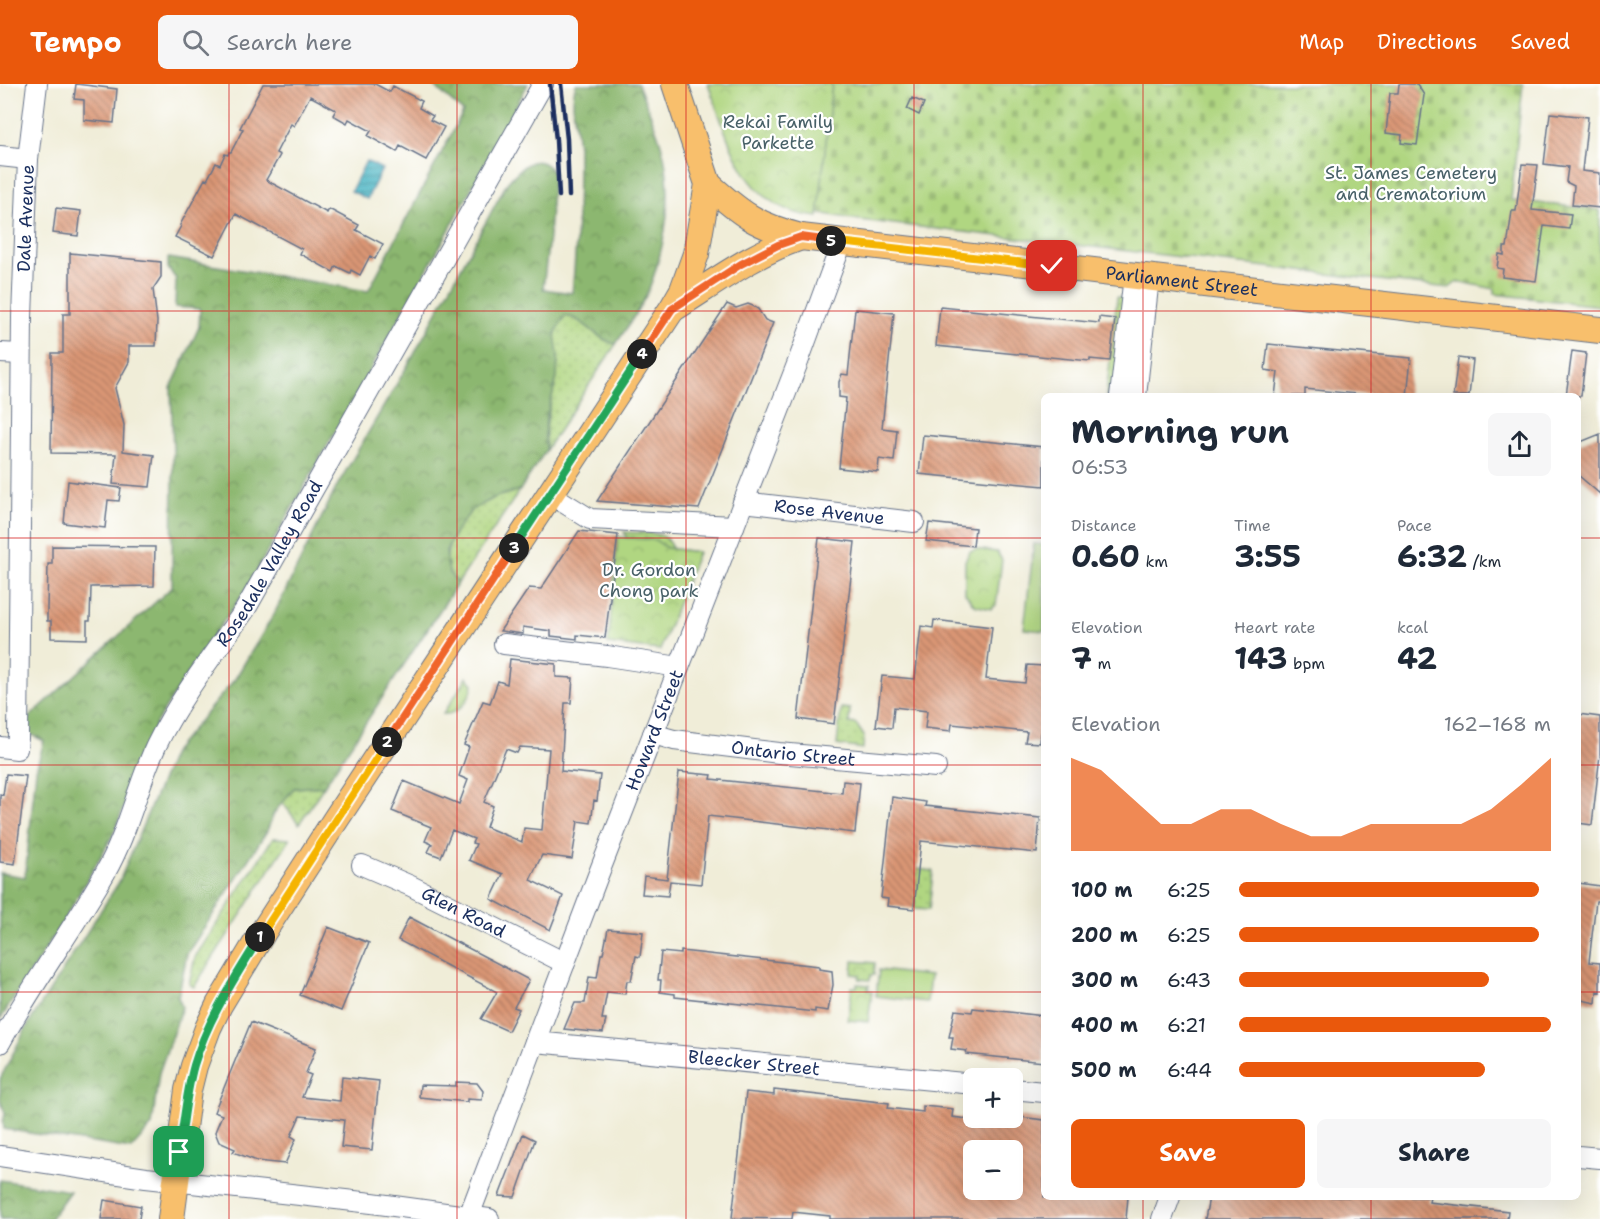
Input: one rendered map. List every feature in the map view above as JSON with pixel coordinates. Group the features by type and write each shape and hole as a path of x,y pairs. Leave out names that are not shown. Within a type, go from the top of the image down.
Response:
{"main road":[{"path":"171,1219 194,1066 219,1005 263,932 672,309 687,281 696,254 708,183 675,84"},
{"name":"Parliament Street","path":"708,183 747,217 771,229 801,237 1600,330"},
{"path":"672,309 741,264 778,245 801,237"}],"street":[{"name":"Dale Avenue","path":"9,748 22,558 21,354 28,159 38,84"},
{"name":"Rosedale Valley Road","path":"0,1043 106,871 129,820 156,748 173,715 252,599 543,84"},
{"path":"0,156 28,159"},
{"name":"Howard Street","path":"469,1216 842,242"},
{"path":"1121,393 1141,277"},
{"path":"1136,393 1141,277"},
{"path":"0,353 21,354"},
{"path":"550,494 590,519 734,526"},
{"name":"Rose Avenue","path":"743,501 914,522"},
{"path":"504,644 679,667"},
{"name":"Ontario Street","path":"652,734 674,740 779,753 936,767"},
{"name":"Glen Road","path":"362,865 411,886 565,963"},
{"name":"Bleecker Street","path":"535,1042 963,1083"},
{"path":"1023,1090 1041,1092"},
{"path":"0,1156 417,1214 489,1219"},
{"path":"1581,1156 1600,1158"},
{"path":"1162,1219 1169,1200"}],"green space":[{"path":"432,84 528,84 447,234 245,591 156,723 113,835 62,923 0,1020 0,873 25,877 36,770 44,741 26,732 25,721 172,587 171,388 199,327 200,309 175,307 176,279 168,268 168,258 368,291 463,112"},
{"path":"576,84 638,84 661,144 667,180 667,217 655,272 642,303 616,344 603,339 579,321 565,316 555,334 558,355 557,378 546,419 546,450 520,490 496,497 472,510 456,531 446,551 449,573 458,583 324,786 294,788 274,813 267,831 187,954 178,997 182,1007 159,1073 152,1126 131,1149 4,1129 5,1113 0,1100 0,1079 27,1026 119,882 174,751 235,679 273,616 338,484 412,358 507,183 523,167 535,161 547,165 553,172 543,289 572,293 578,185 578,149 573,107"},
{"name":"Rekai Family Parkette","path":"708,84 832,84 818,217 792,212 772,202 756,187 732,150"},
{"name":"St. James Cemetery and Crematorium","path":"832,84 1523,84 1511,200 1600,210 1600,306 1495,294 1495,289 1461,282 1449,288 859,220 818,213"},
{"path":"1117,297 1126,298 1115,393 1106,393"},
{"path":"565,316 579,321 603,339 616,344 546,450 546,427 558,361 555,336"},
{"path":"520,490 458,583 450,573 447,564 449,547 456,530 467,515 478,506"},
{"path":"624,532 661,535 667,539 673,549 698,552 695,559 629,542"},
{"name":"Dr. Gordon Chong park","path":"618,537 655,540 667,548 698,552 660,650 608,644"},
{"path":"1034,544 1041,545 1041,631 1024,629"},
{"path":"975,549 997,552 1002,560 996,605 991,609 974,605 965,593 965,561 970,551"},
{"path":"467,677 473,684 467,700 454,712 443,714"},
{"path":"841,708 850,709 849,723 856,724 864,736 863,749 837,745"},
{"path":"324,786 299,824 282,802 294,788"},
{"path":"273,838 290,839 194,987 189,984 195,957"},
{"path":"918,869 933,872 929,910 914,909"},
{"path":"853,961 875,963 874,975 871,975 870,980 859,979 860,975 852,974"},
{"path":"879,970 930,976 927,1002 876,996"},
{"path":"857,984 869,985 868,990 872,991 868,1022 848,1020 852,987 857,987"},
{"path":"0,1180 70,1191 50,1219 0,1219"}],"water":[{"path":"366,161 382,169 367,199 351,191"}],"building":[{"path":"76,84 117,89 114,123 84,120 84,100 74,99"},
{"path":"263,84 375,84 390,92 393,86 422,101 419,108 433,116 430,120 444,127 426,160 400,146 397,152 368,136 371,131 349,119 347,123 333,115 336,110 310,96 294,126 291,124 276,153 280,155 266,180 327,213 329,209 359,225 356,230 383,244 375,259 370,256 360,275 336,266 333,272 300,254 302,249 236,214 214,256 175,237 205,179 207,180 216,163 220,165 225,154 228,155 231,152 243,129 240,128"},
{"path":"1399,84 1417,84 1424,95 1417,145 1401,143 1402,135 1386,133 1390,93 1398,93"},
{"path":"912,98 924,103 919,115 907,109"},
{"path":"1550,113 1588,117 1582,171 1600,173 1600,208 1572,205 1574,186 1566,182 1568,167 1544,164"},
{"path":"1522,164 1538,165 1532,210 1571,214 1569,229 1544,226 1536,281 1502,277 1503,269 1497,268 1499,254 1504,255 1504,247 1507,247 1512,211 1516,211"},
{"path":"56,208 81,211 78,236 53,233"},
{"path":"70,253 161,262 161,277 153,289 157,321 156,346 129,346 129,362 115,388 124,425 123,451 154,455 150,487 113,484 116,454 51,453 52,353 63,353 63,314 70,314"},
{"path":"727,304 736,308 748,304 753,306 758,309 765,320 773,323 699,509 597,501"},
{"path":"940,307 1099,323 1099,317 1115,319 1110,361 936,346"},
{"path":"855,309 894,313 882,428 897,430 894,461 879,459 878,472 839,468 846,398 839,397 839,382 842,374 848,375"},
{"path":"1268,344 1411,358 1407,393 1346,393 1305,389 1305,393 1275,393 1278,372 1265,370"},
{"path":"1572,351 1586,353 1581,396 1581,393 1566,393"},
{"path":"1458,358 1473,360 1469,393 1453,393"},
{"path":"1600,434 1600,494 1581,478 1581,442"},
{"path":"923,435 1041,447 1041,486 919,474"},
{"path":"68,481 121,488 119,501 108,500 105,528 64,523"},
{"path":"929,523 975,528 973,546 926,541"},
{"path":"579,531 618,535 605,638 577,635 577,639 551,636 551,631 523,627 523,634 500,631 529,588 541,589"},
{"path":"819,538 855,542 834,724 798,719"},
{"path":"52,546 155,547 154,586 91,587 87,639 51,638 51,621 47,621 47,609 48,564 52,564"},
{"path":"934,620 992,627 986,679 1025,683 1027,665 1041,666 1040,743 1025,742 1027,732 952,724 951,731 925,728 927,711 894,707 892,728 876,726 882,676 915,679 921,626 933,628"},
{"path":"510,659 556,664 556,677 573,678 571,703 565,703 561,771 600,775 597,801 594,800 591,823 578,821 572,859 542,855 530,880 563,896 550,930 491,899 503,874 469,860 476,844 472,843 474,839 452,830 441,857 428,852 432,844 425,841 431,827 392,811 404,781 459,804 468,780 459,776 469,747 464,745 483,701 490,703 498,681 507,684","holes":["520,747 549,749 542,830 524,828 522,842 486,827 493,806 484,802 506,749 517,753"]},
{"path":"1581,714 1600,717 1600,755 1592,825 1581,823"},
{"path":"679,772 712,775 711,779 842,793 843,781 860,783 855,833 708,816 701,884 670,881 668,896 642,894 644,876 667,879"},
{"path":"6,774 26,776 15,864 0,862 0,794 3,795"},
{"path":"892,797 926,802 925,806 1040,818 1037,853 921,841 914,909 887,906 888,899 881,898"},
{"path":"1581,883 1600,886 1600,901 1596,901 1589,962 1600,963 1600,992 1597,991 1596,1003 1581,1000"},
{"path":"409,917 529,980 514,1007 519,1009 508,1031 481,1019 497,992 398,940"},
{"path":"328,927 369,943 341,1011 300,995"},
{"path":"608,929 643,932 640,957 636,956 631,981 627,981 625,994 607,992 602,1019 606,1019 603,1033 564,1029 575,1003 585,1003 589,977 597,978"},
{"path":"681,951 819,966 819,969 832,971 833,985 828,1011 815,1009 815,1012 675,997 675,994 660,992 661,980 658,980 661,952 681,954"},
{"path":"973,1008 1041,1016 1041,1062 966,1054 967,1051 951,1049 953,1037 949,1037 955,1010 972,1012"},
{"path":"251,1022 316,1048 306,1073 311,1075 302,1097 340,1101 342,1077 379,1081 372,1150 341,1147 344,1120 300,1116 291,1136 296,1139 285,1164 257,1161 233,1152 235,1149 219,1142 215,1132 222,1115 214,1112"},
{"path":"456,1082 477,1083 483,1091 482,1100 467,1099 467,1102 419,1097 420,1085 456,1086"},
{"path":"774,1090 889,1103 888,1108 923,1112 923,1106 953,1109 952,1117 963,1118 963,1128 1023,1128 1023,1117 1041,1120 1041,1200 1128,1200 1126,1219 830,1219 830,1216 793,1212 792,1219 732,1218 746,1092 774,1095"},
{"path":"523,1134 535,1140 515,1197 499,1196"},
{"path":"104,1200 141,1206 139,1219 101,1219"},
{"path":"1208,1200 1429,1200 1429,1202 1508,1211 1507,1219 1205,1219"}],"railway":[{"path":"550,84 559,196"},
{"path":"561,84 567,139 569,196"}],"route":[{"path":"179,1152 194,1066 219,1005 336,819 672,309 741,264 778,245 801,237 1052,266"}]}
